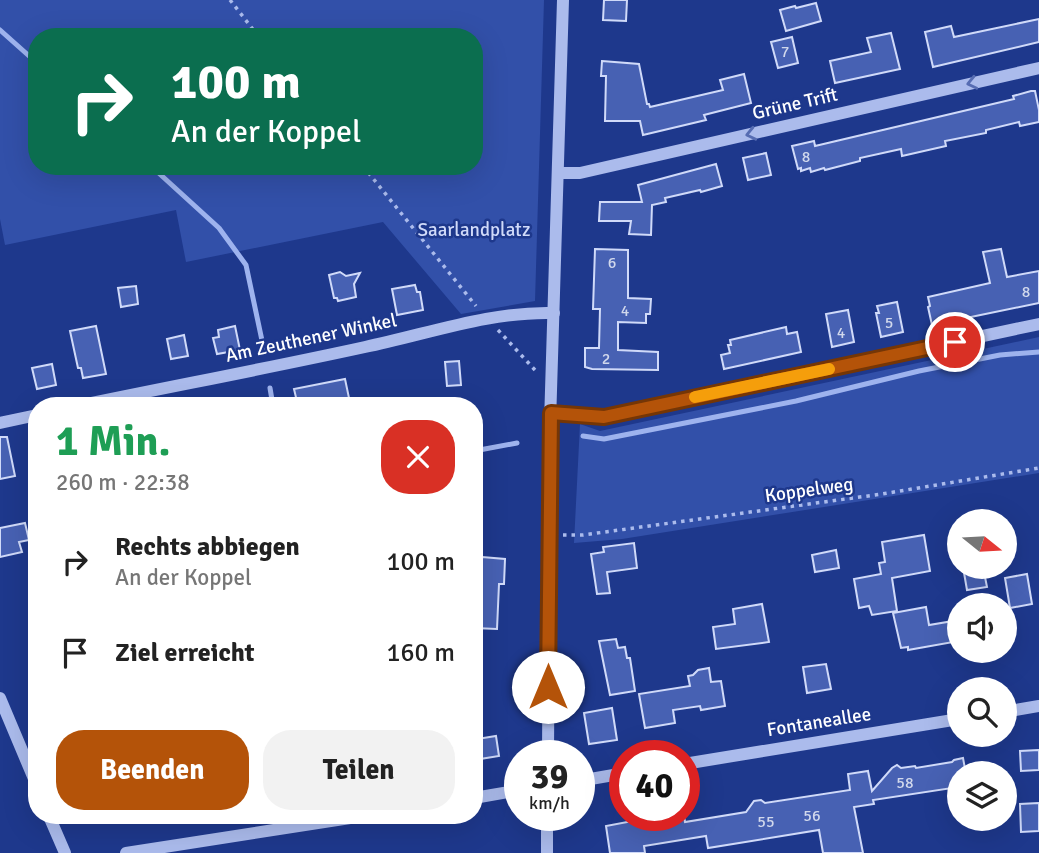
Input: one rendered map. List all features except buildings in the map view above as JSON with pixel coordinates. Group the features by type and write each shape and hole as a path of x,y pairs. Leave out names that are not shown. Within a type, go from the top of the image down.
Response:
{"street":[{"path":"548,740 550,444 564,0"},
{"name":"Grüne Trift","path":"559,173 580,173 1039,68"},
{"name":"Am Zeuthener Winkel","path":"122,397 283,365 482,314 554,313"},
{"path":"551,413 604,417 1039,324"},
{"path":"0,423 28,417"},
{"path":"0,698 28,765"},
{"path":"1017,710 1039,706"},
{"name":"Fontaneallee","path":"700,761 947,721"},
{"path":"483,796 504,793"},
{"path":"52,824 65,853"},
{"path":"126,853 312,824"},
{"path":"547,831 547,853"}],"path":[{"path":"230,0 252,28"},
{"path":"370,175 482,314 535,370"},
{"name":"Koppelweg","path":"583,535 825,503 1039,468"}],"green space":[{"name":"Saarlandplatz","path":"0,0 544,0 535,301 461,314 383,222 186,262 176,210 5,245 0,219"},
{"path":"1039,337 1039,473 622,539 574,543 580,424 600,431"}],"waterway":[{"path":"0,30 28,55"},
{"path":"161,175 219,228 246,265 264,350"},
{"path":"583,436 604,439 796,401 919,371 1000,355 1039,352"},
{"path":"270,388 272,397"},
{"path":"483,449 517,443"}],"slow traffic":[{"path":"695,397 829,369"}],"route":[{"path":"548,687 551,413 604,417 955,342"}]}
